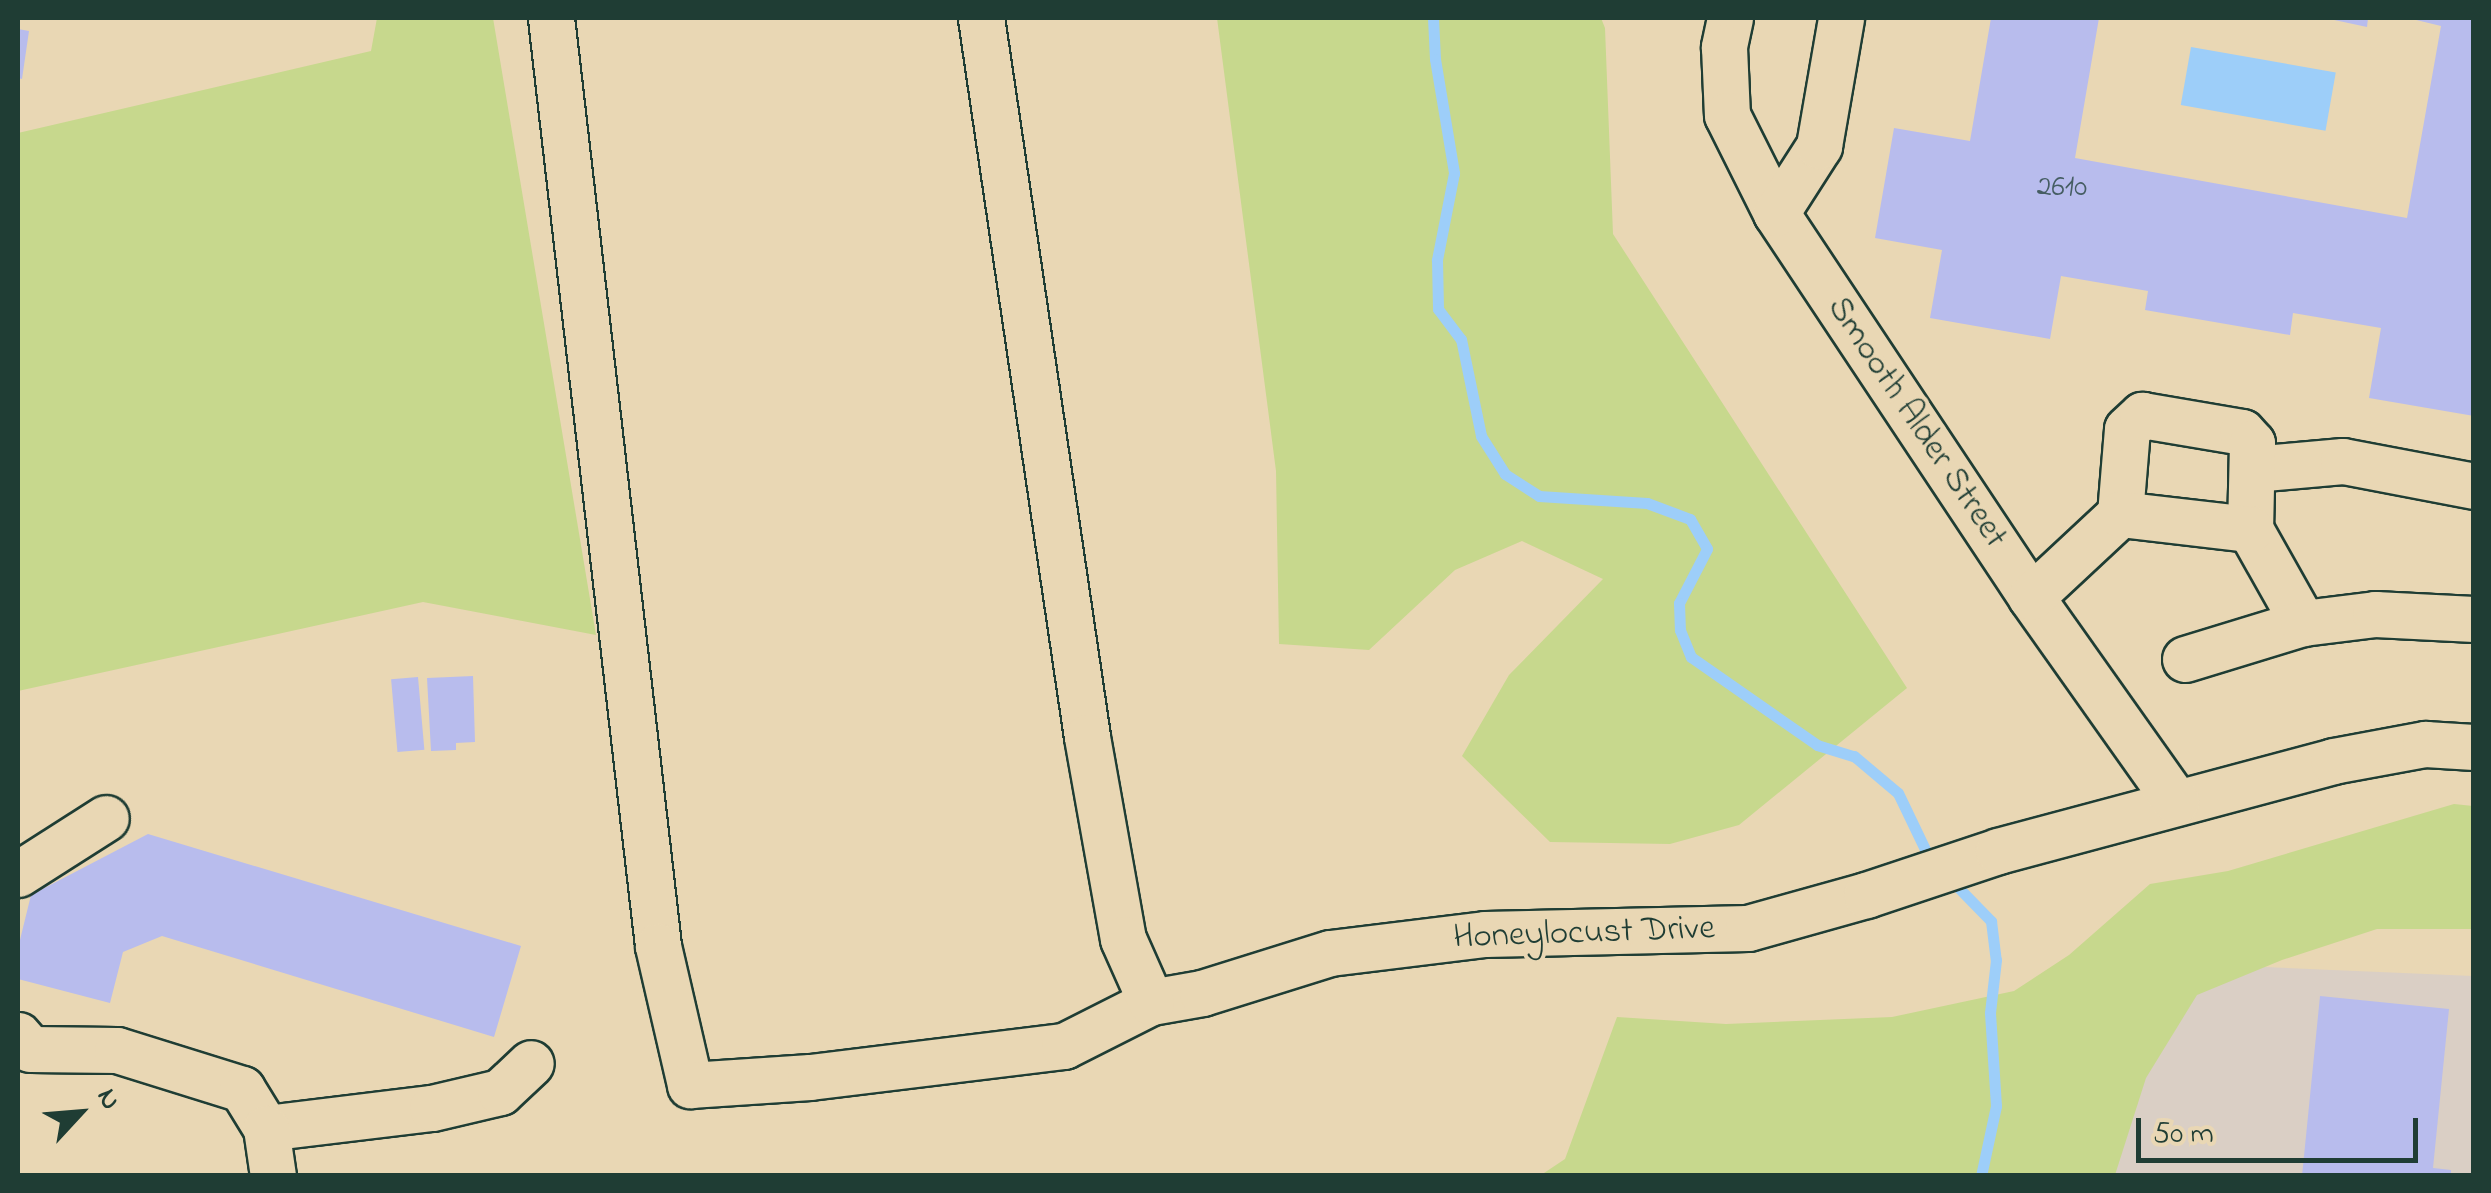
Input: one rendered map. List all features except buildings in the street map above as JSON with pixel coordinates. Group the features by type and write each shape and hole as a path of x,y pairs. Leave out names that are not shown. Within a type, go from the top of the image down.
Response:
{"street":[{"name":"Honeylocust Drive","path":"551,18 658,946 690,1085 810,1077 1064,1046 1152,1002 1202,993 1330,953 1485,934 1748,928 1866,896 1998,851 2333,761 2406,747 2474,747"},
{"path":"980,18 1087,737 1123,939 1152,1002"},
{"name":"Smooth Alder Street","path":"1730,18 1724,46 1727,115 1776,213 2031,597 2176,802"},
{"path":"1776,213 1819,146 1841,18"},
{"path":"2031,597 2120,514 2127,429 2142,415 2242,432 2252,442 2250,530 2303,622"},
{"path":"2253,468 2343,461 2474,486"},
{"path":"2120,514 2250,530"},
{"path":"2185,659 2303,622 2375,614 2474,619"},
{"path":"18,874 106,818"},
{"path":"18,1035 30,1050 117,1050 242,1089 266,1128 273,1176"},
{"path":"266,1128 432,1108 500,1092 531,1063"}],"shaded area":[{"path":"2145,962 2473,976 2473,1175 2103,1176"}],"green space":[{"path":"377,18 493,18 596,635 423,602 18,691 18,133 371,51"},
{"path":"1217,18 1601,18 1605,28 1613,234 1907,688 1739,825 1670,844 1550,842 1462,756 1509,675 1603,579 1522,541 1455,570 1369,650 1279,644 1276,471"},
{"path":"2454,804 2473,806 2473,929 2377,929 2282,960 2197,995 2146,1078 2115,1175 1541,1175 1565,1159 1617,1017 1726,1024 1892,1017 2014,991 2069,955 2150,884 2228,871"}],"water":[{"path":"2191,47 2336,73 2326,131 2181,105"}],"waterway":[{"path":"1433,18 1435,59 1454,173 1437,260 1438,309 1461,339 1481,436 1505,474 1539,496 1647,503 1690,519 1707,549 1679,603 1680,630 1691,657 1817,745 1854,756 1898,793 1932,864"},
{"path":"1950,879 1991,921 1996,960 1990,1013 1996,1106 1981,1176"}]}
